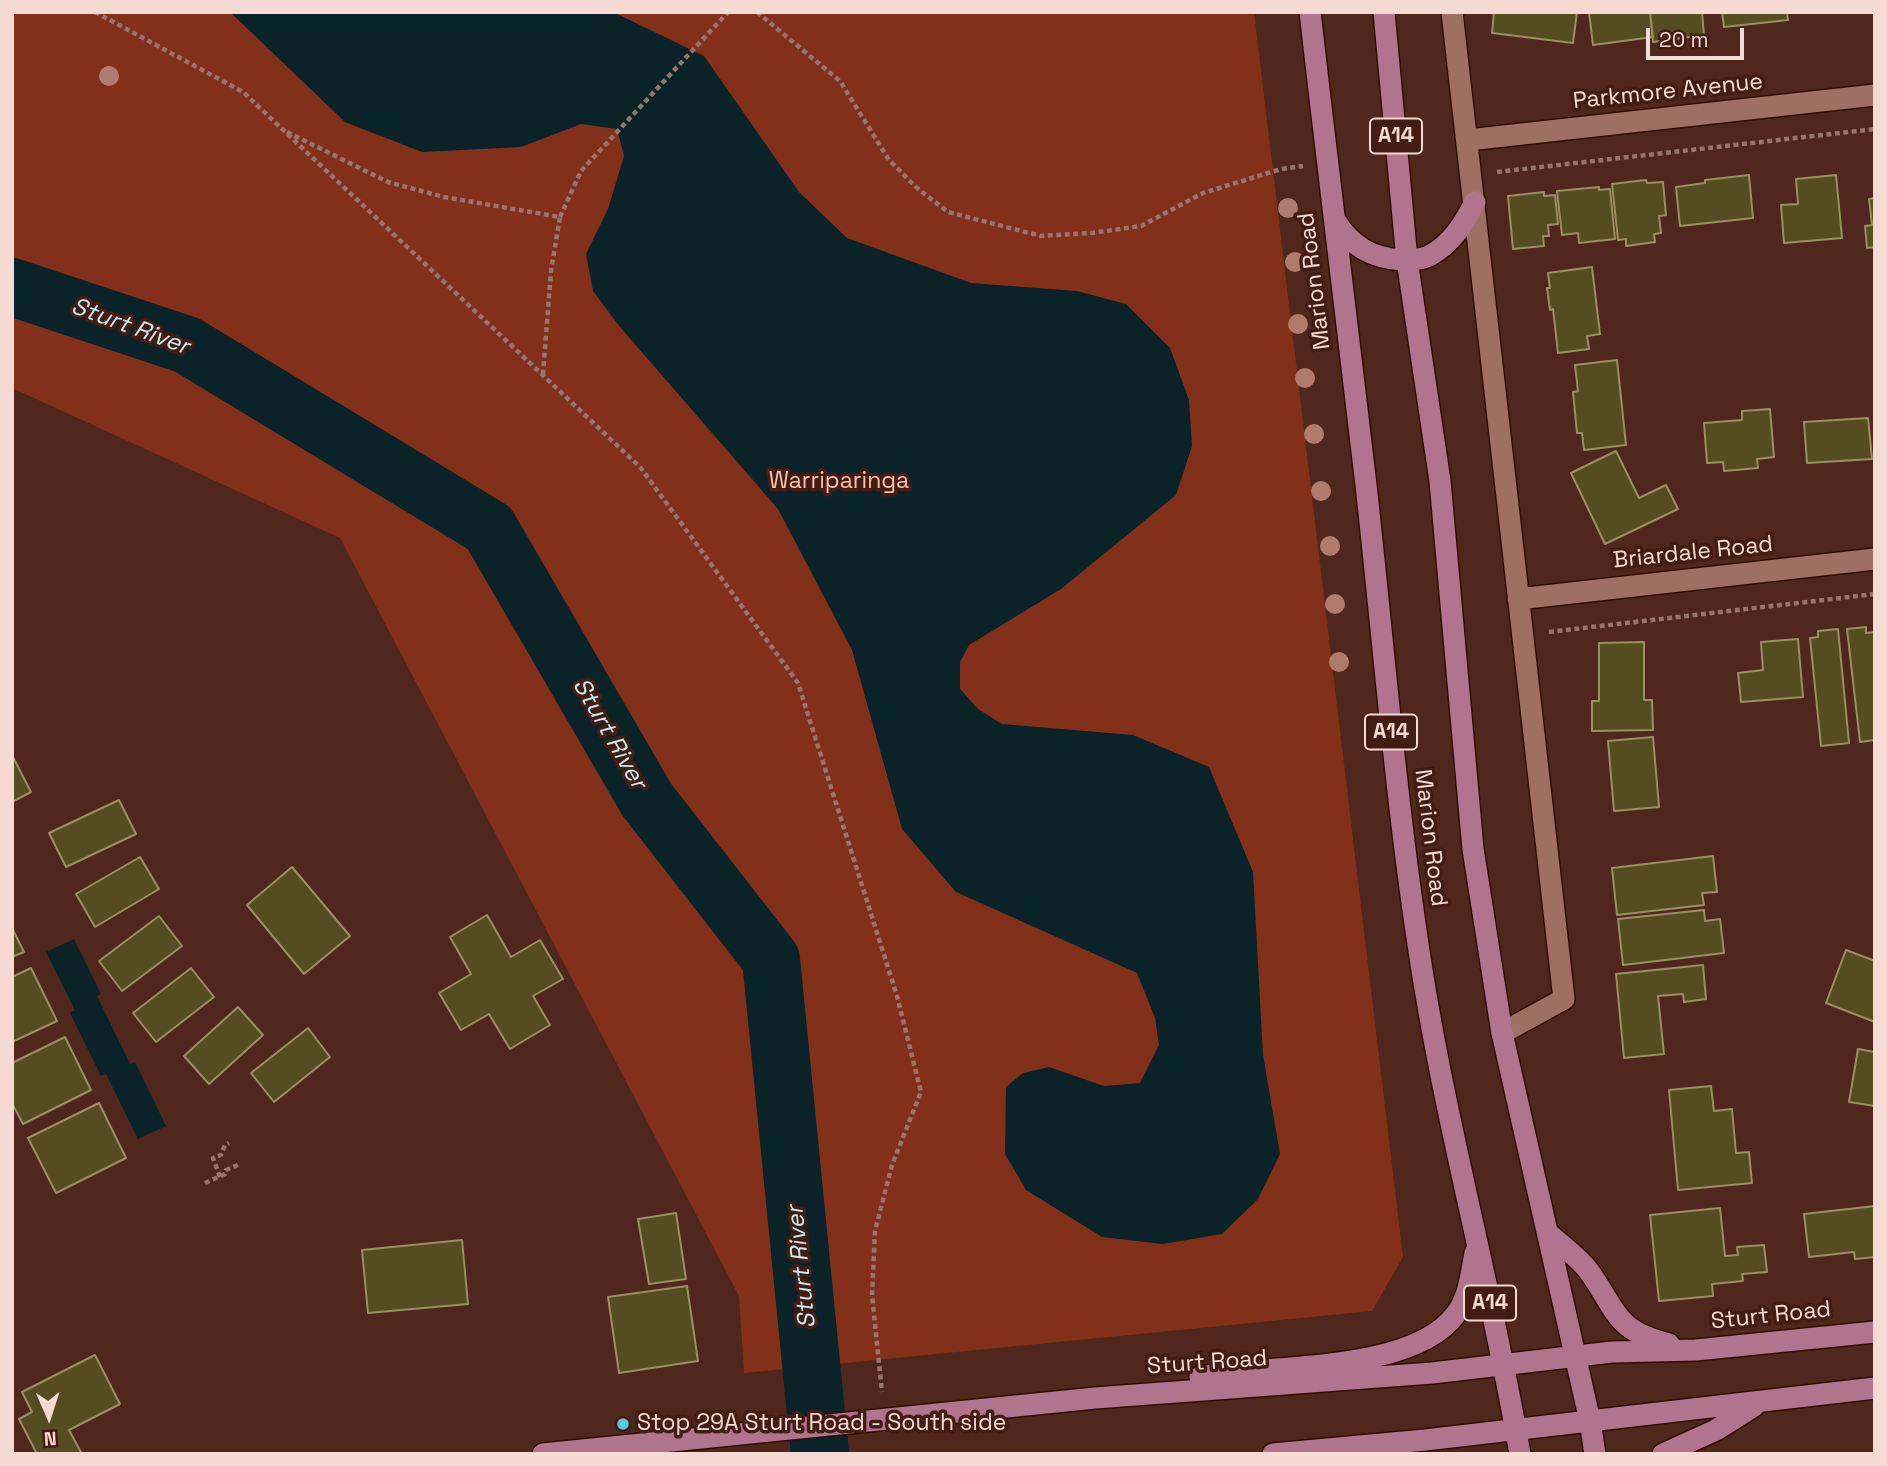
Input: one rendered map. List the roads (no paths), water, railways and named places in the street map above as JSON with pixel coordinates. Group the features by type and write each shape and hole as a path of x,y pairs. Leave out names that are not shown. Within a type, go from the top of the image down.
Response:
{"main road":[{"name":"Marion Road","path":"1310,12 1366,486 1400,816 1418,946 1438,1071 1478,1240 1520,1454"},
{"name":"Marion Road","path":"1384,12 1407,260 1440,481 1473,849 1502,1033 1576,1356 1595,1454"},
{"path":"1334,218 1345,235 1367,253 1383,258 1407,260 1426,257 1441,248 1463,223 1475,202"},
{"path":"1548,1233 1586,1268 1622,1323 1646,1338 1696,1350"},
{"path":"1095,1398 1209,1375 1383,1355 1413,1346 1439,1331 1456,1314 1468,1291 1478,1240"},
{"name":"Sturt Road","path":"542,1454 626,1449 739,1433 1095,1398 1430,1373 1612,1352 1696,1350 1875,1332"},
{"path":"1273,1454 1433,1447 1516,1429 1759,1404 1875,1388"},
{"path":"1662,1454 1716,1430 1759,1404"}],"street":[{"path":"1452,12 1564,999 1502,1033"},
{"name":"Parkmore Avenue","path":"1468,140 1875,95"},
{"name":"Briardale Road","path":"1518,599 1875,559"}],"water":[{"path":"230,12 613,12 704,56 799,192 847,238 971,283 1077,291 1126,304 1170,348 1189,400 1192,446 1176,495 1061,589 969,645 960,662 960,689 978,709 1002,724 1133,735 1209,767 1253,872 1263,1055 1280,1154 1258,1199 1222,1234 1163,1244 1102,1237 1026,1190 1005,1154 1006,1087 1023,1073 1049,1067 1104,1086 1140,1083 1159,1045 1155,1018 1137,973 956,892 902,829 852,650 778,509 620,327 593,291 586,254 608,209 624,156 617,129 581,124 521,147 422,152 345,122"},
{"path":"74,939 101,994 97,996 130,1064 135,1062 166,1126 138,1139 106,1074 101,1076 70,1013 75,1010 46,952"}],"waterway":[{"name":"Sturt River","path":"12,287 187,345 489,528 647,800 771,959 820,1454"}],"place":[{"name":"Stop 29A Sturt Road - South side","path":"623,1424"}],"park label":[{"name":"Warriparinga","path":"839,482"}]}
